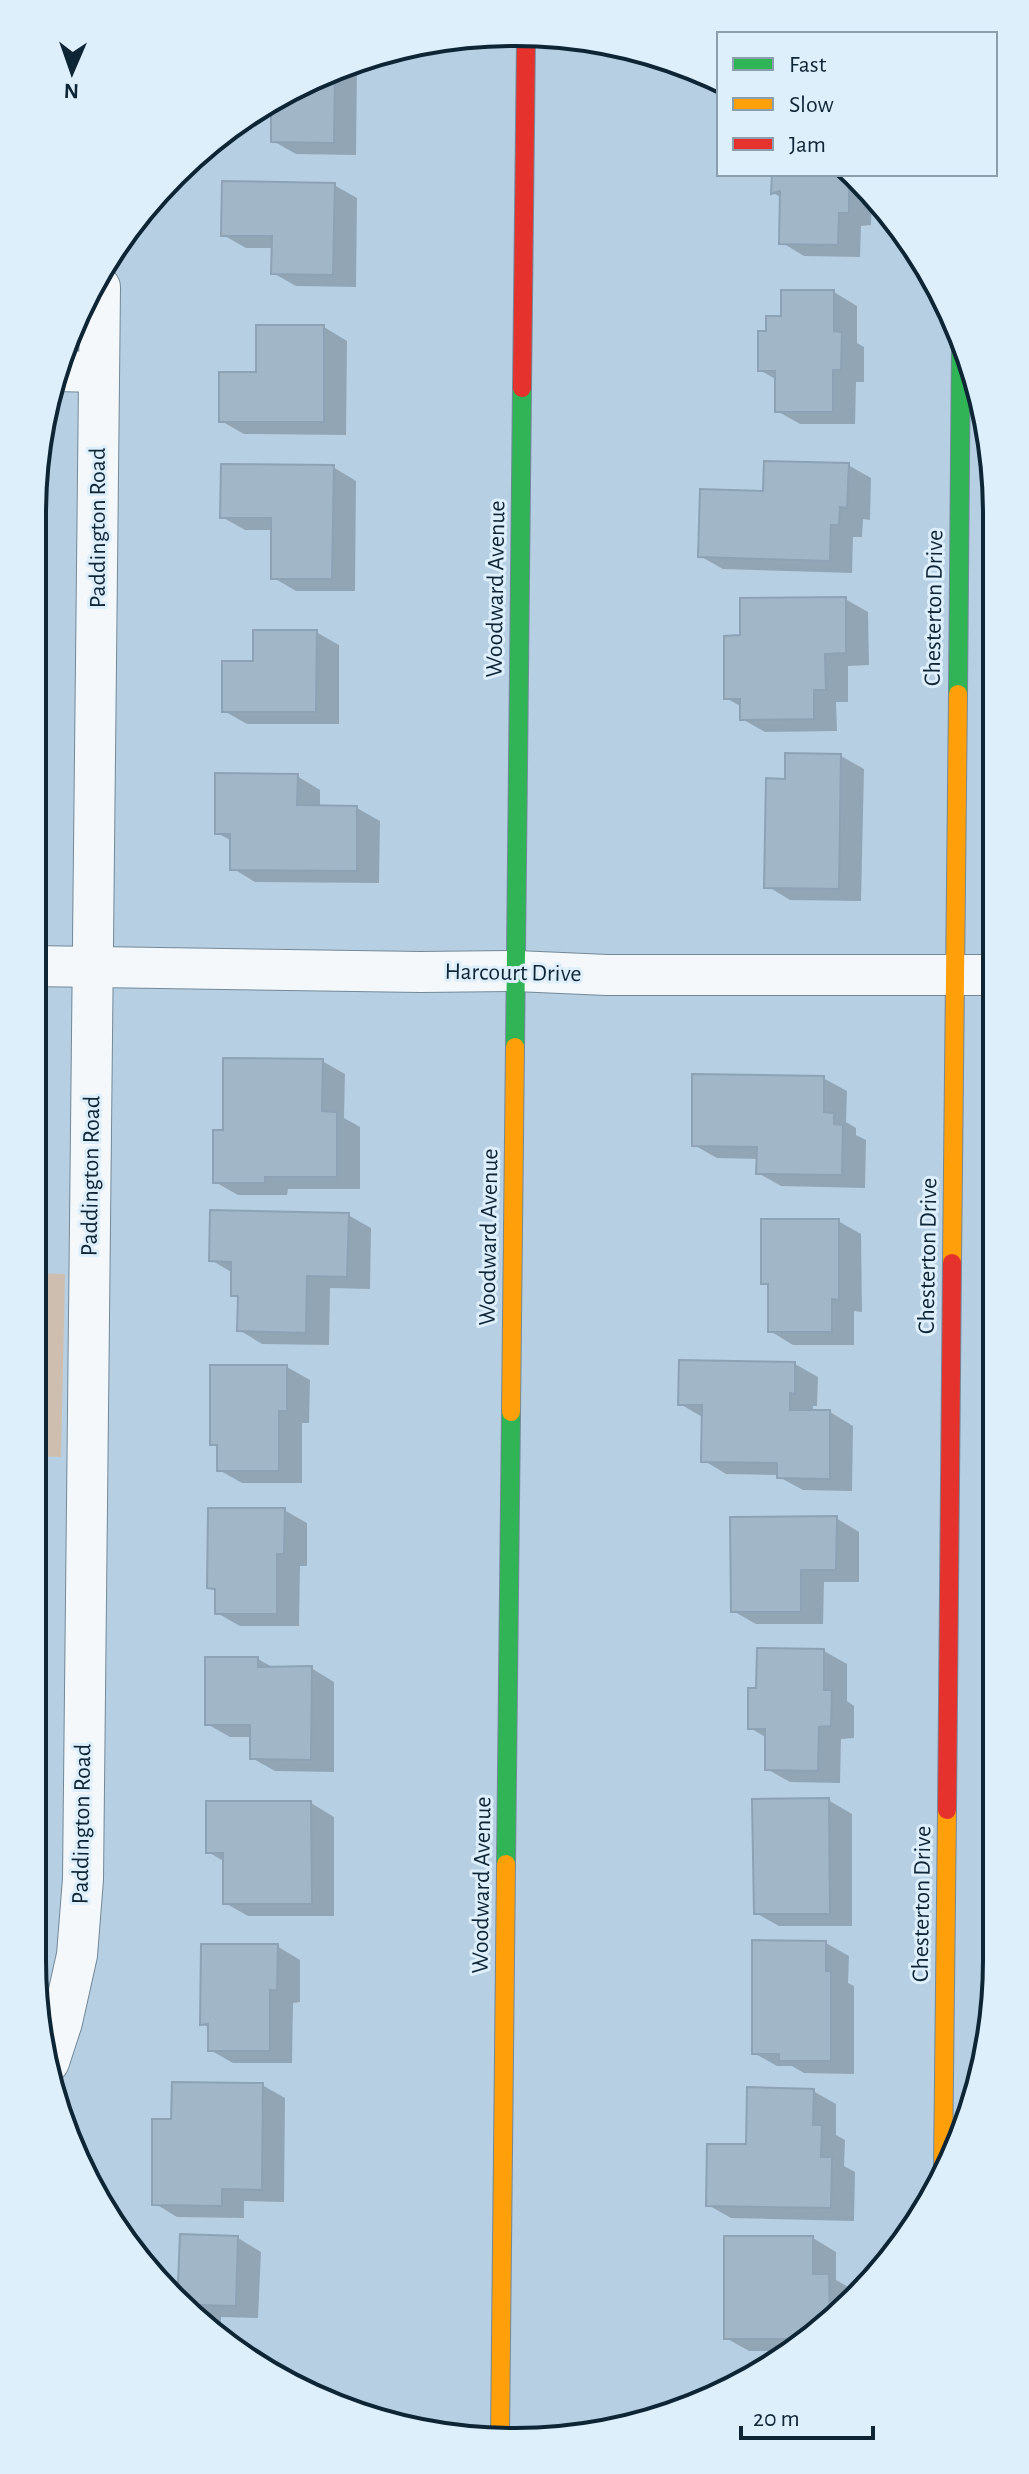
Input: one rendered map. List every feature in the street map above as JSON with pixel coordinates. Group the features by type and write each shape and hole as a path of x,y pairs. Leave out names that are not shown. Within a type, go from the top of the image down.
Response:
{"main road":[{"name":"Woodward Avenue","path":"500,2428 526,46"},
{"name":"Chesterton Drive","path":"943,2148 961,373"}],"street":[{"name":"Paddington Road","path":"54,2046 77,1955 83,1879 100,296"},
{"path":"69,371 99,372"},
{"name":"Harcourt Drive","path":"46,966 516,971 620,976 983,975"}],"shaded area":[{"path":"46,1273 65,1274 61,1457 46,1456"}],"building":[{"path":"335,82 334,143 271,142 271,115"},
{"path":"772,176 838,176 849,186 849,213 839,213 838,245 779,244 780,191 771,194"},
{"path":"222,181 335,183 333,275 271,274 272,236 221,236"},
{"path":"781,290 834,290 834,331 842,332 841,370 833,370 833,412 775,412 775,371 758,371 758,331 766,331 766,316 781,316"},
{"path":"256,325 324,325 324,422 219,422 219,372 256,372"},
{"path":"764,461 849,463 847,508 840,507 839,525 831,525 830,561 698,557 700,489 763,491"},
{"path":"221,464 334,465 332,579 271,579 271,518 220,518"},
{"path":"846,597 846,653 825,654 826,690 814,690 814,719 740,720 740,699 724,699 724,636 740,635 740,598"},
{"path":"253,630 317,630 316,712 222,712 222,661 253,661"},
{"path":"785,753 841,754 839,889 764,888 766,778 785,779"},
{"path":"215,773 298,774 297,805 357,806 357,871 230,870 230,834 215,834"},
{"path":"223,1058 323,1059 322,1111 337,1112 337,1177 265,1177 265,1183 213,1183 213,1130 223,1130"},
{"path":"692,1074 824,1076 824,1112 834,1113 834,1124 843,1125 842,1175 756,1174 757,1147 692,1146"},
{"path":"210,1210 349,1213 347,1277 307,1276 306,1333 237,1331 238,1296 231,1296 231,1262 209,1261"},
{"path":"761,1219 839,1219 839,1300 832,1299 832,1332 768,1332 768,1284 761,1284"},
{"path":"679,1360 795,1362 795,1394 790,1393 790,1410 830,1410 830,1479 777,1478 777,1463 701,1462 702,1405 678,1405"},
{"path":"210,1365 287,1365 287,1411 279,1411 279,1471 217,1471 217,1445 210,1445"},
{"path":"208,1508 285,1508 284,1554 277,1554 277,1614 215,1614 215,1589 207,1588"},
{"path":"837,1516 836,1570 801,1570 801,1612 731,1612 730,1517"},
{"path":"757,1648 824,1649 824,1690 832,1690 831,1726 819,1727 818,1771 765,1770 765,1729 748,1729 748,1688 756,1688"},
{"path":"205,1657 258,1657 258,1667 312,1666 311,1760 250,1759 250,1725 205,1725"},
{"path":"829,1798 830,1914 754,1914 752,1799"},
{"path":"206,1801 311,1801 312,1904 223,1904 223,1853 206,1853"},
{"path":"752,1940 826,1941 826,1971 831,1971 831,2061 779,2061 779,2054 752,2054"},
{"path":"201,1944 278,1944 277,1990 270,1990 270,2051 208,2051 208,2024 200,2025"},
{"path":"172,2082 263,2083 262,2190 222,2189 222,2206 152,2205 152,2119 171,2119"},
{"path":"747,2087 814,2089 813,2125 822,2125 821,2157 832,2157 831,2208 706,2206 707,2144 746,2144"},
{"path":"180,2234 238,2236 236,2306 199,2306 176,2283 178,2283"},
{"path":"724,2236 813,2236 813,2274 829,2274 830,2306 789,2339 724,2339"}],"traffic: fast":[{"path":"958,694 961,373"},
{"path":"515,1047 522,388"},
{"path":"506,1864 511,1412"}],"traffic: slow":[{"path":"952,1263 958,694"},
{"path":"511,1412 515,1047"},
{"path":"943,2148 947,1810"},
{"path":"500,2428 506,1864"}],"traffic: jam":[{"path":"522,388 526,46"},
{"path":"947,1810 952,1263"}]}
